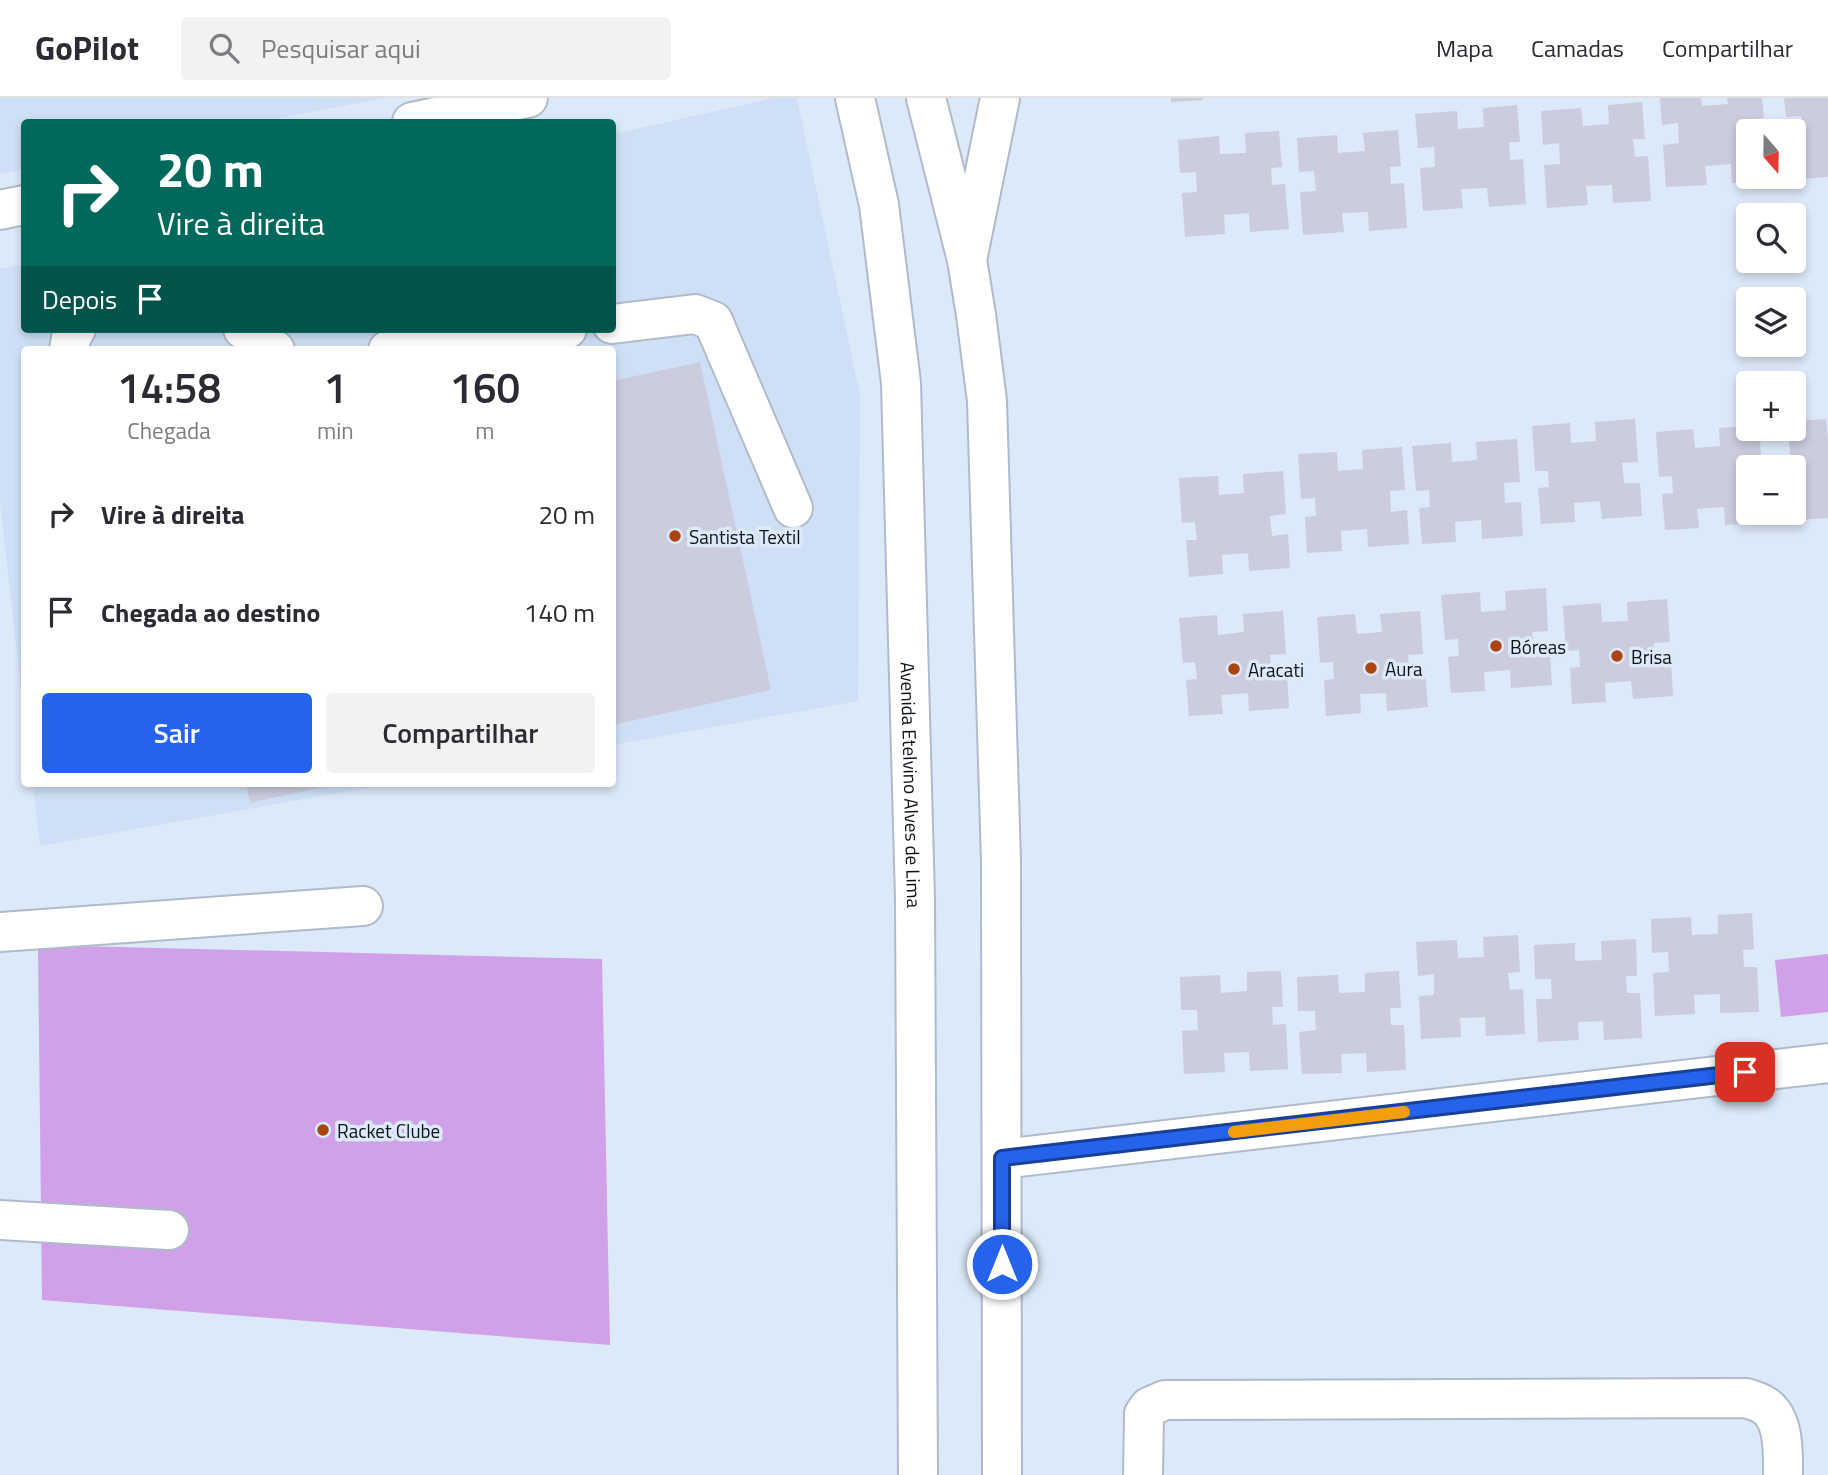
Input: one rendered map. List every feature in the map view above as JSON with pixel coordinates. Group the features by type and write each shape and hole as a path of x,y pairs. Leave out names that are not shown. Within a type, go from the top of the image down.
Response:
{"main road":[{"path":"426,119 528,98"},
{"name":"Avenida Etelvino Alves de Lima","path":"855,98 879,205 901,383 915,899 918,1475"},
{"path":"926,98 967,260 987,401 1002,861 1002,1475"},
{"path":"967,260 1000,98"},
{"path":"0,210 21,206"},
{"path":"616,324 695,314 713,321 793,508"},
{"path":"249,333 269,346"},
{"path":"422,346 533,333"},
{"path":"0,932 363,906"},
{"path":"1002,1158 1828,1063"},
{"path":"0,1220 169,1230"},
{"path":"1143,1475 1144,1414 1149,1407 1165,1400 1732,1398 1746,1398 1765,1405 1776,1419 1783,1440 1783,1475"}],"shaded area":[{"path":"0,98 383,98 275,119 21,119 21,170 0,174"},
{"path":"774,98 797,98 860,395 858,701 616,744 616,346 21,346 21,688 0,502 0,269 21,265 21,333 616,333 616,133"},
{"path":"33,787 373,787 40,846"},
{"name":"Racket Clube","path":"38,945 602,959 610,1345 42,1300"},
{"path":"1828,954 1828,1012 1781,1017 1775,960"}],"building":[{"path":"1171,98 1203,98 1203,100 1171,102"},
{"path":"1660,98 1701,98 1702,106 1728,104 1727,98 1762,98 1764,118 1736,119 1736,183 1732,183 1731,164 1705,166 1707,185 1666,187 1663,145 1679,143 1678,123 1662,125"},
{"path":"1784,98 1828,98 1828,177 1806,179 1806,119 1801,119 1801,116 1786,117"},
{"path":"1642,102 1645,139 1633,139 1635,157 1648,156 1651,201 1613,203 1612,185 1586,186 1588,205 1547,208 1544,165 1560,164 1559,143 1543,145 1541,111 1581,108 1583,126 1609,124 1608,105"},
{"path":"1517,105 1520,142 1509,142 1510,160 1523,159 1526,204 1489,207 1487,188 1461,189 1463,208 1423,211 1420,168 1435,167 1434,147 1418,148 1415,114 1457,111 1458,129 1484,127 1483,108"},
{"path":"1398,130 1401,166 1390,167 1391,184 1404,183 1407,228 1369,231 1368,212 1342,213 1344,232 1303,235 1300,192 1316,191 1314,171 1299,172 1297,138 1337,135 1338,153 1365,151 1363,133"},
{"path":"1279,131 1282,167 1271,168 1272,185 1285,184 1289,229 1250,232 1249,213 1224,215 1225,234 1185,237 1182,193 1197,192 1196,172 1180,173 1178,140 1219,136 1220,154 1246,153 1245,133"},
{"name":"Santista Textil","path":"700,362 771,690 616,724 616,380"},
{"path":"1635,419 1638,462 1622,463 1624,483 1640,483 1642,516 1602,519 1600,501 1574,503 1575,522 1541,524 1538,488 1549,487 1548,471 1535,471 1532,426 1570,423 1571,443 1596,441 1595,422"},
{"path":"1826,419 1828,518 1806,519 1806,455 1790,455 1789,441 1806,441 1806,420"},
{"path":"1736,427 1736,441 1760,441 1761,455 1736,455 1736,524 1725,525 1724,507 1697,509 1699,528 1665,530 1662,494 1673,493 1672,476 1659,477 1656,432 1693,429 1695,448 1720,446 1719,428"},
{"path":"1517,439 1520,482 1504,483 1505,503 1521,502 1523,536 1482,539 1481,520 1455,522 1456,542 1422,544 1419,508 1430,507 1429,490 1416,491 1412,446 1451,443 1452,462 1477,460 1476,442"},
{"path":"1402,447 1405,490 1390,491 1391,512 1407,510 1409,544 1368,547 1367,529 1341,531 1342,551 1307,553 1305,517 1316,516 1315,498 1301,499 1298,454 1337,452 1338,471 1363,469 1362,450"},
{"path":"1283,471 1286,514 1270,516 1272,536 1288,534 1290,568 1249,571 1248,553 1222,555 1223,574 1189,577 1186,540 1197,540 1195,522 1182,523 1179,478 1218,476 1219,495 1244,493 1243,474"},
{"name":"Bóreas","path":"1546,588 1548,631 1532,632 1534,652 1550,651 1552,685 1511,688 1510,670 1484,672 1485,691 1451,693 1448,657 1459,656 1458,639 1445,640 1441,595 1480,592 1481,612 1506,610 1505,591"},
{"name":"Brisa","path":"1667,599 1670,642 1654,643 1655,663 1671,662 1673,696 1633,699 1631,681 1605,683 1606,702 1572,704 1570,668 1580,667 1579,650 1566,651 1563,606 1601,603 1602,622 1628,621 1627,602"},
{"name":"Aracati","path":"1283,611 1286,654 1270,655 1272,675 1287,674 1289,708 1249,711 1248,693 1221,695 1223,714 1189,716 1186,680 1197,679 1195,662 1183,663 1179,618 1217,615 1218,635 1244,632 1243,614"},
{"name":"Aura","path":"1420,611 1423,654 1408,655 1410,675 1425,674 1428,707 1387,711 1386,693 1360,694 1361,713 1326,716 1324,680 1334,679 1333,662 1320,663 1317,617 1355,614 1357,634 1382,632 1380,614"},
{"path":"247,787 323,787 250,803"},
{"path":"1752,913 1754,949 1743,950 1744,967 1757,967 1759,1012 1720,1013 1720,994 1694,995 1695,1014 1655,1016 1653,973 1669,972 1668,952 1652,953 1651,919 1691,917 1692,935 1718,934 1718,915"},
{"path":"1518,935 1520,972 1508,973 1510,990 1523,989 1525,1034 1486,1036 1485,1017 1460,1018 1461,1037 1421,1039 1419,996 1434,995 1434,974 1418,976 1416,942 1457,940 1458,958 1484,957 1483,937"},
{"path":"1636,939 1637,976 1626,976 1627,993 1640,993 1642,1038 1604,1040 1603,1021 1578,1022 1579,1040 1538,1042 1536,999 1552,999 1551,979 1535,979 1534,945 1575,943 1575,961 1602,960 1601,941"},
{"path":"1281,971 1283,1007 1272,1007 1273,1025 1286,1024 1288,1069 1250,1071 1249,1052 1224,1053 1225,1072 1184,1074 1182,1031 1198,1030 1197,1010 1181,1010 1180,977 1220,975 1221,993 1247,991 1247,972"},
{"path":"1399,971 1401,1008 1390,1008 1391,1025 1404,1025 1406,1070 1367,1072 1366,1053 1341,1054 1342,1073 1302,1074 1299,1032 1316,1030 1315,1011 1298,1011 1297,977 1338,975 1339,993 1365,992 1365,973"}],"slow traffic":[{"path":"1234,1132 1404,1112"}],"place":[{"name":"Santista Textil","path":"675,536"},
{"name":"Bóreas","path":"1496,646"},
{"name":"Brisa","path":"1617,656"},
{"name":"Aura","path":"1371,668"},
{"name":"Aracati","path":"1234,669"},
{"name":"Racket Clube","path":"323,1130"}],"route":[{"path":"1002,1264 1002,1158 1745,1072"}]}
